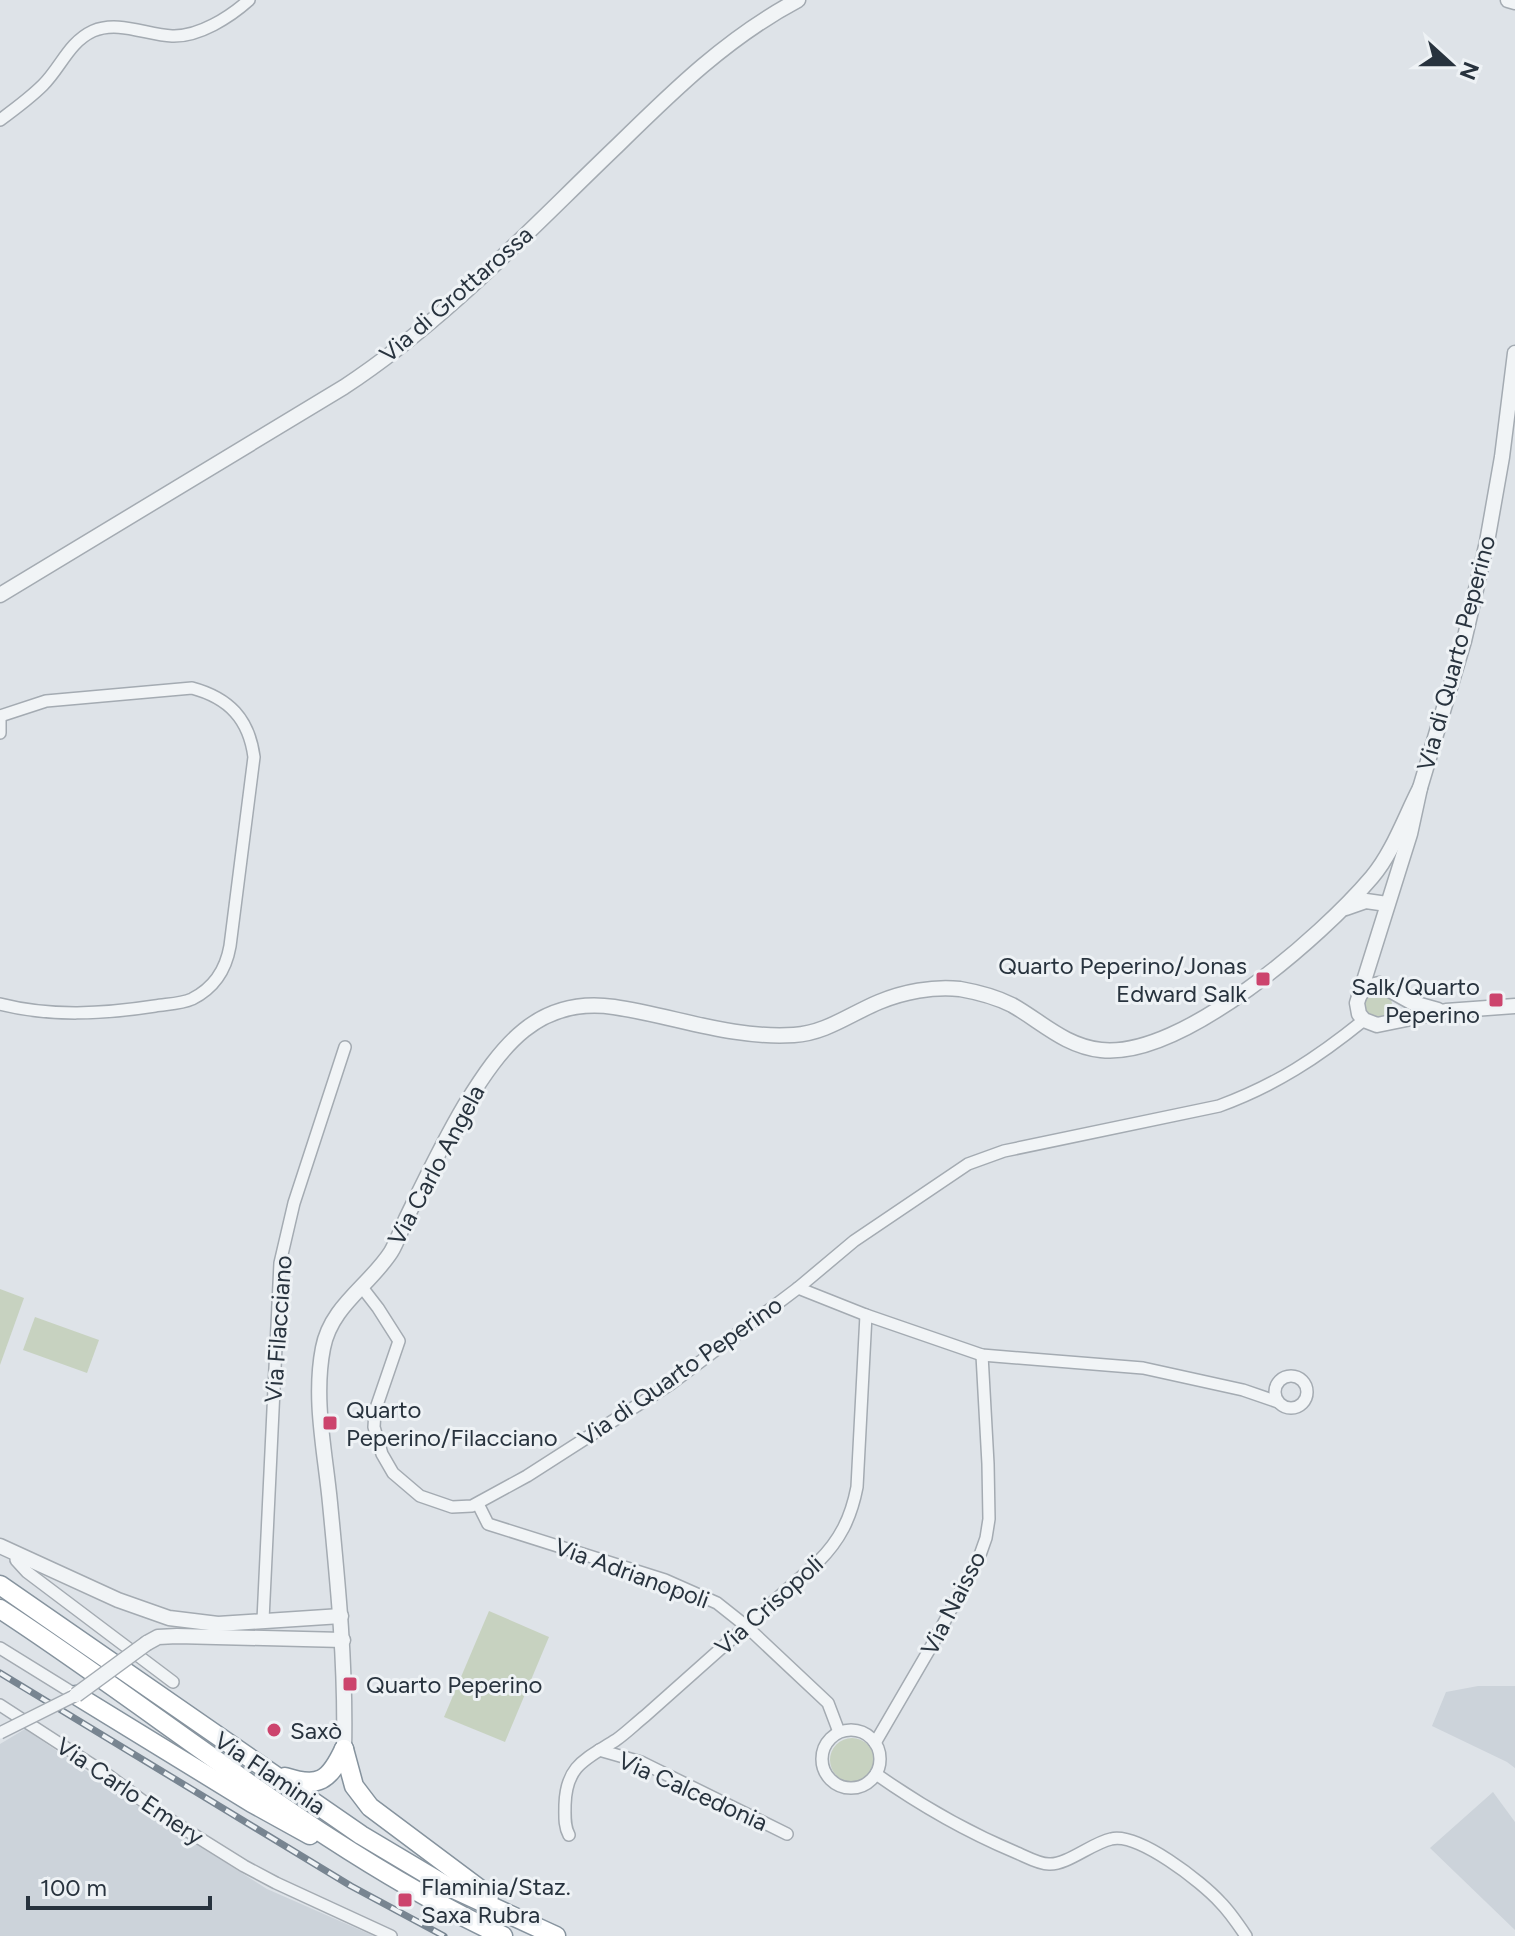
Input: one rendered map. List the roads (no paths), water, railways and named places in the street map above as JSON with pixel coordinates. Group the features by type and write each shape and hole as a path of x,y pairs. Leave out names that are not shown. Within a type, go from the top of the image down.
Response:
{"highway":[{"name":"Via Flaminia","path":"0,1585 361,1835 433,1878 556,1936"},
{"name":"Via Flaminia","path":"0,1609 374,1866 454,1913 503,1936"},
{"path":"76,1695 289,1824 374,1866"},
{"path":"264,1769 296,1780 320,1781 333,1771 344,1749"},
{"path":"344,1749 354,1786 377,1814 506,1908 556,1936"}],"street":[{"path":"0,120 46,83 70,49 93,31 108,26 173,36 190,34 236,11 249,0"},
{"name":"Via di Grottarossa","path":"0,595 344,387 395,352 477,280 704,63 751,27 798,0"},
{"path":"1508,0 1515,2"},
{"name":"Via di Quarto Peperino","path":"1359,996 1410,834 1420,788 1460,655 1487,542 1515,353"},
{"path":"0,733 0,716 46,701 192,688 207,692 233,710 246,726 254,757 230,946 225,967 215,981 185,1001 127,1011 33,1011 0,1004"},
{"path":"1341,909 1383,860 1420,788"},
{"path":"1363,886 1394,883"},
{"path":"1341,909 1366,901 1387,904"},
{"name":"Via Carlo Angela","path":"361,1286 391,1253 446,1137 489,1066 518,1033 555,1012 580,1006 616,1007 753,1036 793,1035 813,1032 878,1002 907,993 958,989 1010,1004 1065,1039 1102,1050 1121,1050 1166,1038 1223,1004 1290,956 1341,909"},
{"path":"1374,948 1378,974 1398,1006 1390,1021"},
{"path":"1446,1011 1421,1006 1389,988 1370,985 1359,996 1358,1010 1364,1020 1377,1025 1446,1011 1515,1006"},
{"name":"Via di Quarto Peperino","path":"478,1504 672,1383 798,1288 854,1241 968,1164 1004,1151 1229,1102 1291,1074 1364,1020"},
{"name":"Via Filacciano","path":"263,1620 280,1263 294,1203 345,1047"},
{"path":"344,1749 343,1640 320,1421 321,1356 330,1325 361,1286 399,1338 375,1411 377,1441 387,1464 401,1482 430,1501 458,1508 478,1504"},
{"path":"798,1288 982,1355 1143,1368 1259,1396 1276,1397"},
{"name":"Via Crisopoli","path":"569,1835 565,1824 568,1780 580,1763 619,1738 829,1551 841,1536 857,1487 866,1315"},
{"name":"Via Naisso","path":"875,1743 939,1633 986,1538 989,1519 988,1464 982,1355"},
{"name":"Via Adrianopoli","path":"478,1504 488,1524 665,1580 717,1603 828,1703 837,1719 839,1732"},
{"path":"0,1546 118,1600 169,1618 218,1624 341,1616"},
{"path":"17,1554 16,1560 27,1572 173,1682"},
{"path":"0,1733 76,1695 158,1637 343,1640"},
{"path":"0,1648 76,1695"},
{"path":"0,1658 20,1660"},
{"name":"Via Carlo Emery","path":"0,1705 188,1831 268,1880 391,1936"},
{"path":"859,1731 875,1743 880,1758 876,1774 864,1786 839,1786 831,1782 821,1759 826,1743 839,1732 859,1731"},
{"name":"Via Calcedonia","path":"599,1750 641,1762 787,1834"},
{"path":"876,1774 913,1802 1001,1846 1044,1863 1060,1863 1112,1838 1129,1840 1158,1854 1199,1884 1225,1908 1246,1936"}],"railway":[{"path":"0,1673 351,1886 444,1936"}],"place":[{"name":"Quarto Peperino/Jonas Edward Salk","path":"1263,979"},
{"name":"Salk/Quarto Peperino","path":"1496,1000"},
{"name":"Quarto Peperino/Filacciano","path":"330,1423"},
{"name":"Quarto Peperino","path":"350,1684"},
{"name":"Saxò","path":"274,1730"},
{"name":"Flaminia/Staz. Saxa Rubra","path":"405,1900"}]}
